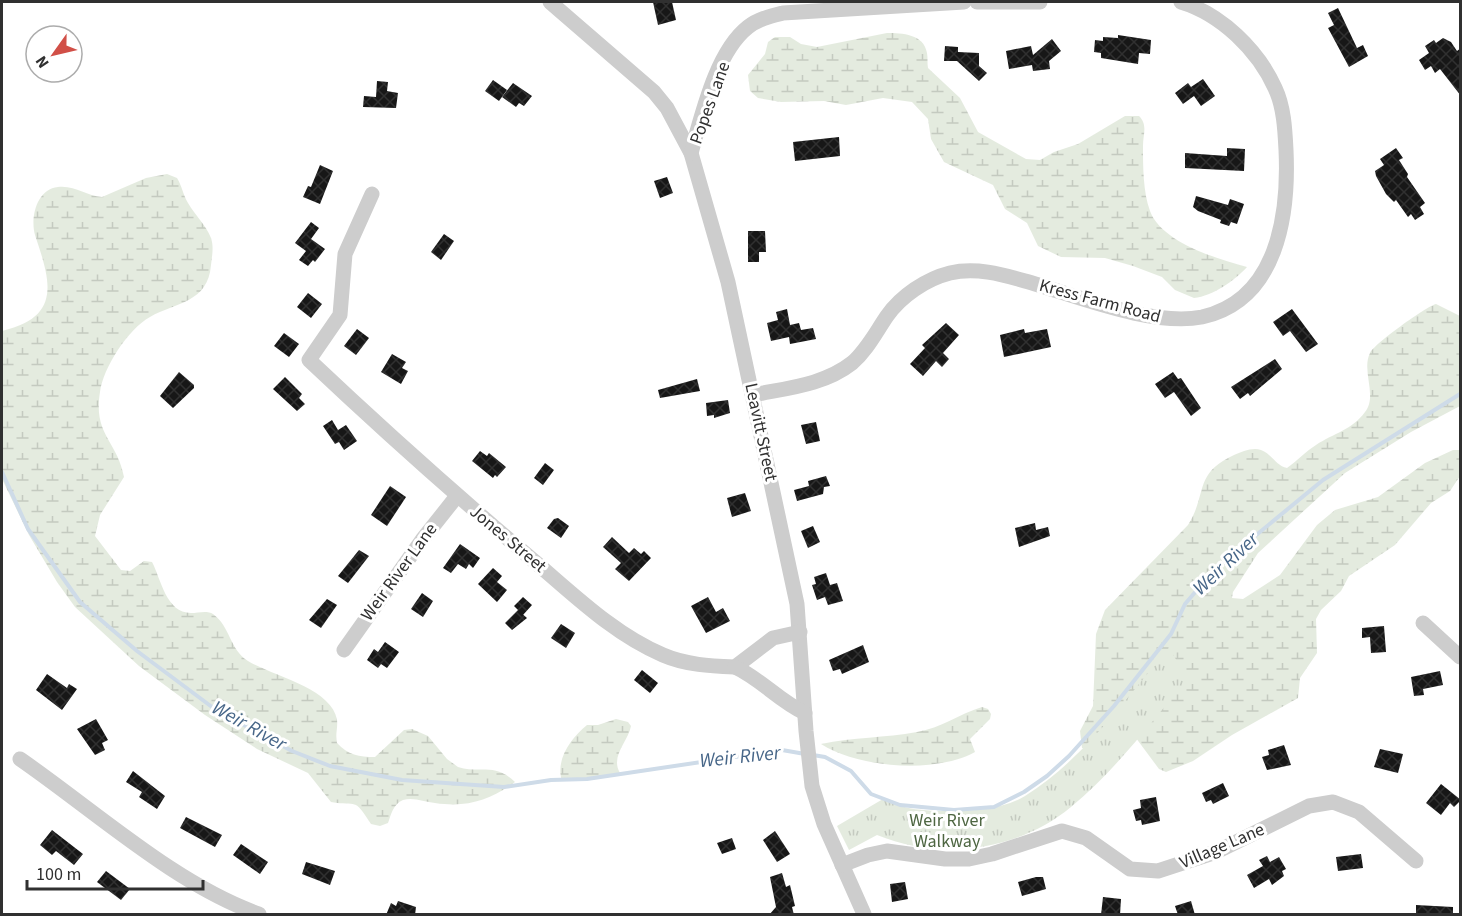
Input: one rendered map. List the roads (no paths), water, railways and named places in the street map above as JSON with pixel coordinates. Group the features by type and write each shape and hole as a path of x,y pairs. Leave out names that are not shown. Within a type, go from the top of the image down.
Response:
{"street":[{"name":"Leavitt Street","path":"550,2 654,92 667,108 692,153 728,282 800,632 811,777 824,824 864,915"},
{"name":"Popes Lane","path":"692,153 708,94 726,56 748,27 763,18 783,13 964,2"},
{"path":"977,2 1040,2"},
{"name":"Kress Farm Road","path":"753,395 808,384 842,370 861,354 900,301 933,279 949,273 986,272 1129,311 1169,319 1203,316 1222,309 1248,291 1270,260 1284,222 1288,186 1280,103 1263,66 1239,39 1212,16 1183,2"},
{"name":"Jones Street","path":"372,194 345,255 340,315 309,360 457,496 564,587 633,639 675,659 735,667 751,674 789,706 805,714"},
{"name":"Weir River Lane","path":"344,650 410,556 457,496"},
{"path":"1423,623 1461,657"},
{"path":"735,667 773,638 800,632"},
{"path":"20,759 187,879 260,915"},
{"name":"Village Lane","path":"842,866 868,855 887,851 945,859 969,858 992,854 1062,831 1086,838 1130,869 1158,871 1215,852 1309,806 1333,802 1359,812 1416,861"}],"waterway":[{"name":"Weir River","path":"813,755 825,757 851,771 871,794 900,805 954,810 994,807 1024,792 1047,776 1069,756 1114,706 1171,634 1185,604 1215,569 1323,480 1460,394"},
{"name":"Weir River","path":"2,472 28,529 80,602 137,651 216,710 292,751 330,766 402,780 504,787 551,780 587,779 782,750 805,754"}],"park label":[{"name":"Weir River Walkway","path":"947,830"}]}
